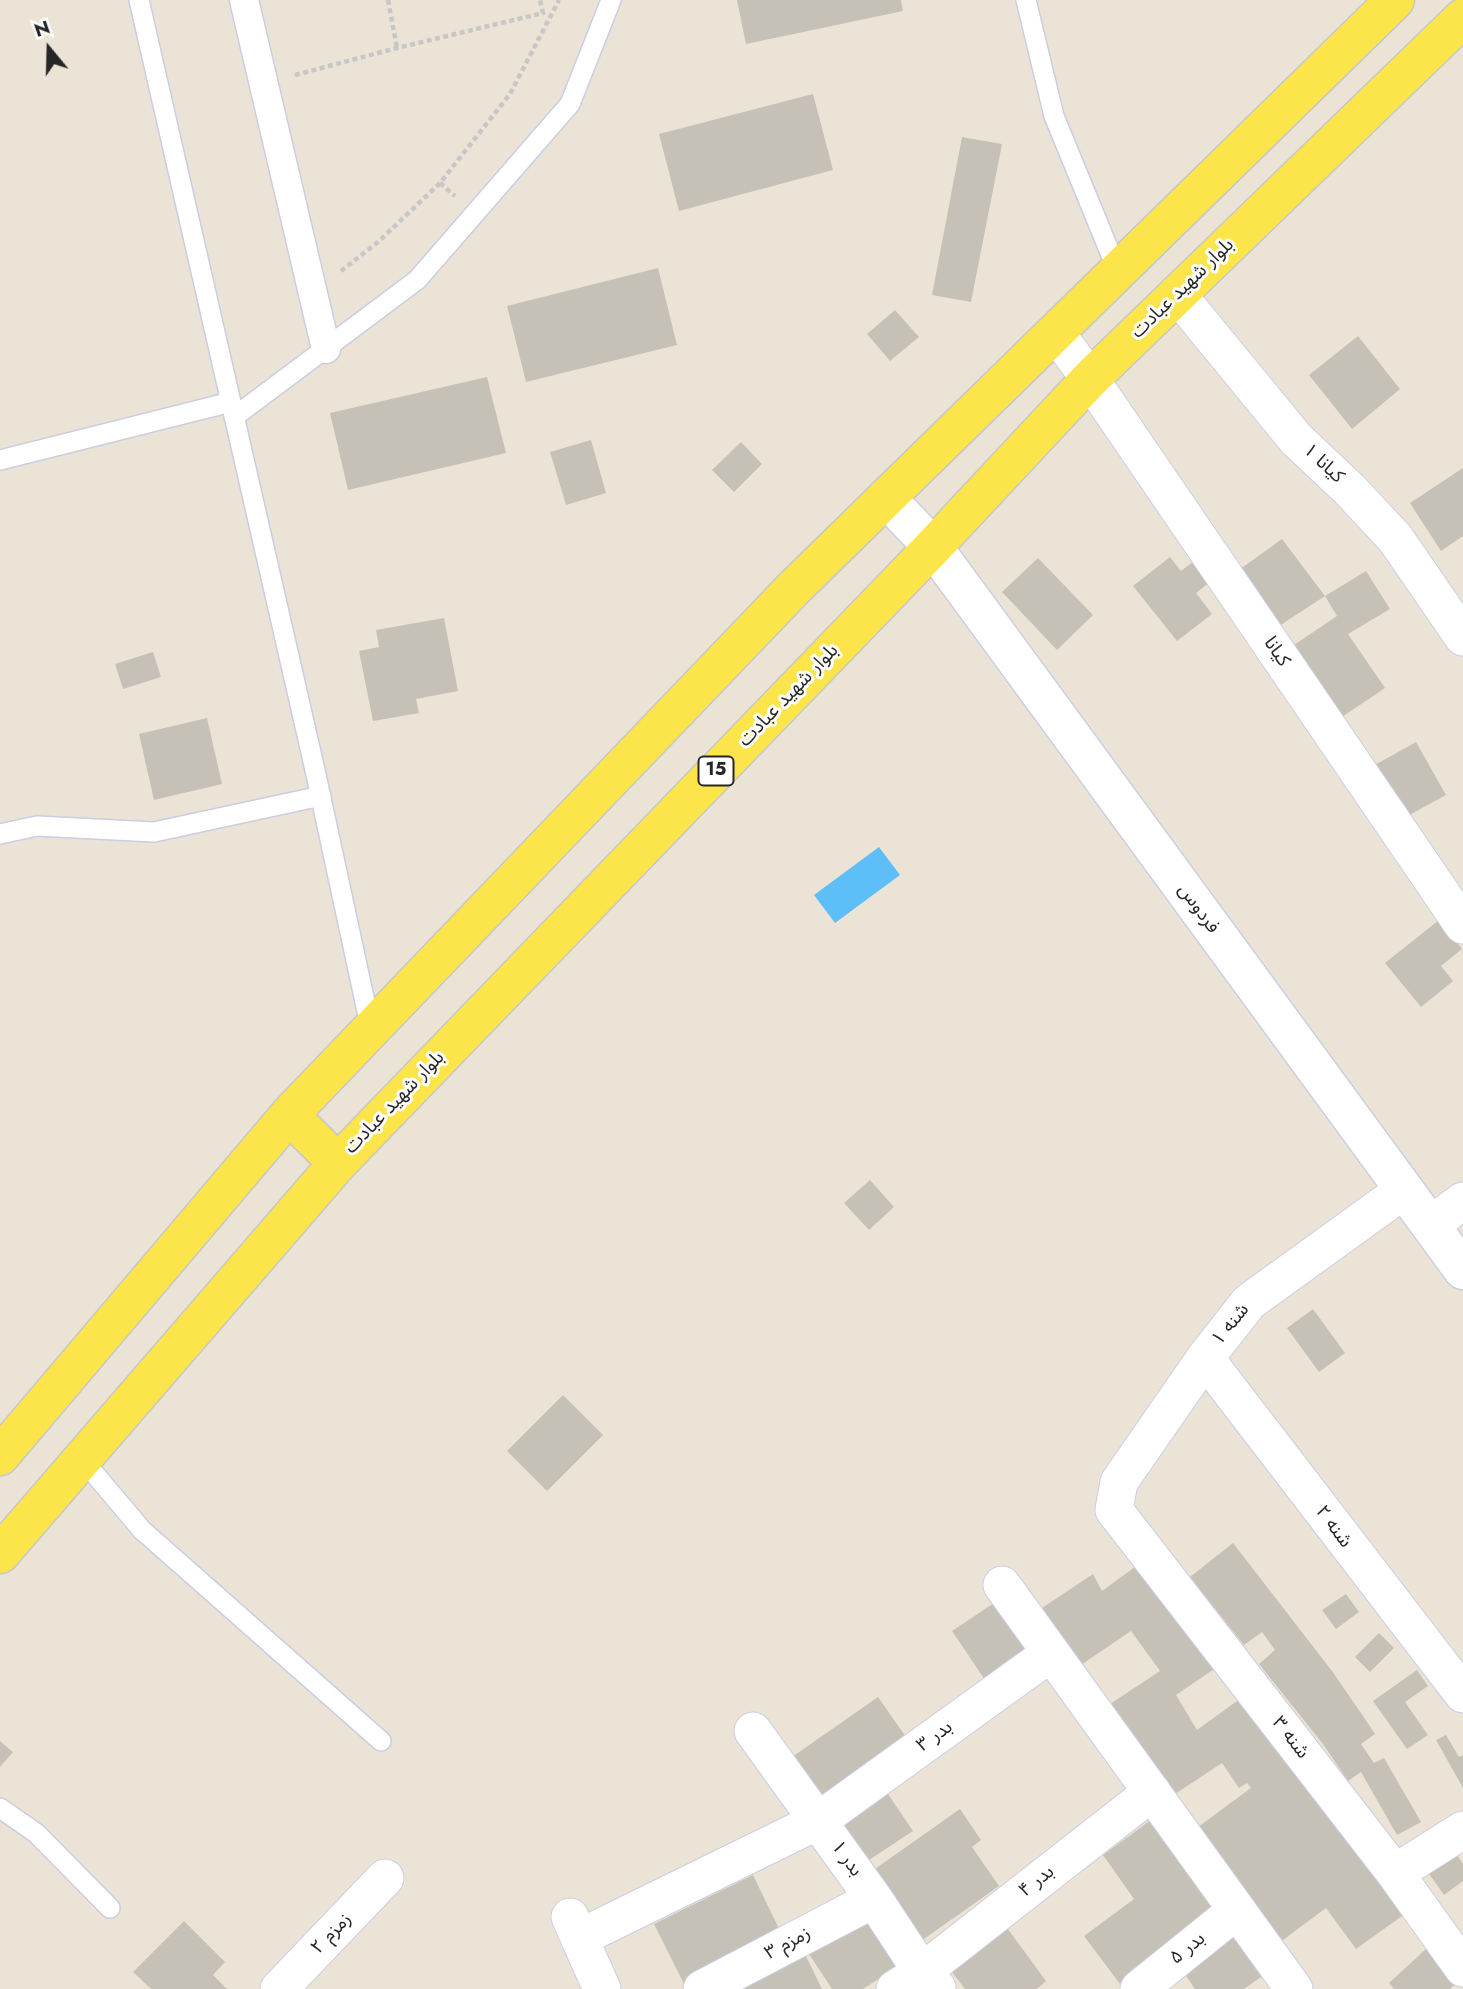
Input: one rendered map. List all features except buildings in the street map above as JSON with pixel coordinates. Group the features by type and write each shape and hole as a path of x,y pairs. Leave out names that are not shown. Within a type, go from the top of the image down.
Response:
{"main road":[{"path":"0,1456 289,1115 794,588 1395,0"},
{"name":"بلوار شهید عبادت","path":"0,1554 338,1163 933,547 1090,379 1463,18"},
{"path":"289,1115 338,1163"}],"street":[{"path":"244,0 326,349"},
{"name":"کیانا ۱","path":"1177,294 1296,439 1349,489 1395,538 1463,637"},
{"name":"کیانا","path":"1056,333 1463,925"},
{"name":"فردوس","path":"886,498 933,547 1463,1270"},
{"name":"شنه ۱","path":"1114,1510 1119,1482 1205,1358 1249,1302 1404,1190"},
{"path":"1430,1225 1463,1201"},
{"name":"شنه ۲","path":"1205,1358 1451,1658 1463,1694"},
{"name":"شنه ۳","path":"1114,1510 1395,1873 1463,1968"},
{"path":"1002,1585 1294,1989"},
{"name":"بدر ۳","path":"602,1989 574,1927 818,1821 1051,1653"},
{"name":"بدر ۱","path":"752,1731 874,1899 918,1983"},
{"name":"بدر ۴","path":"918,1983 1152,1792"},
{"path":"1395,1873 1463,1830"},
{"name":"زمزم ۲","path":"279,1989 385,1878"},
{"name":"زمزم ۳","path":"702,1989 874,1899"},
{"name":"بدر ۵","path":"1139,1989 1237,1910"}],"lane":[{"path":"139,0 321,796 371,1030"},
{"path":"0,460 233,410 326,349 418,280 570,104 611,0"},
{"path":"1026,0 1054,116 1118,272"},
{"path":"0,834 37,826 154,832 321,796"},
{"path":"82,1459 142,1530 382,1741"},
{"path":"0,1808 36,1833 110,1908"}],"path":[{"path":"388,0 397,48"},
{"path":"540,0 543,13 550,18"},
{"path":"313,293 378,242 440,183 510,94 559,0"},
{"path":"264,84 543,13"}],"water":[{"path":"879,847 900,875 835,923 814,895"}]}
